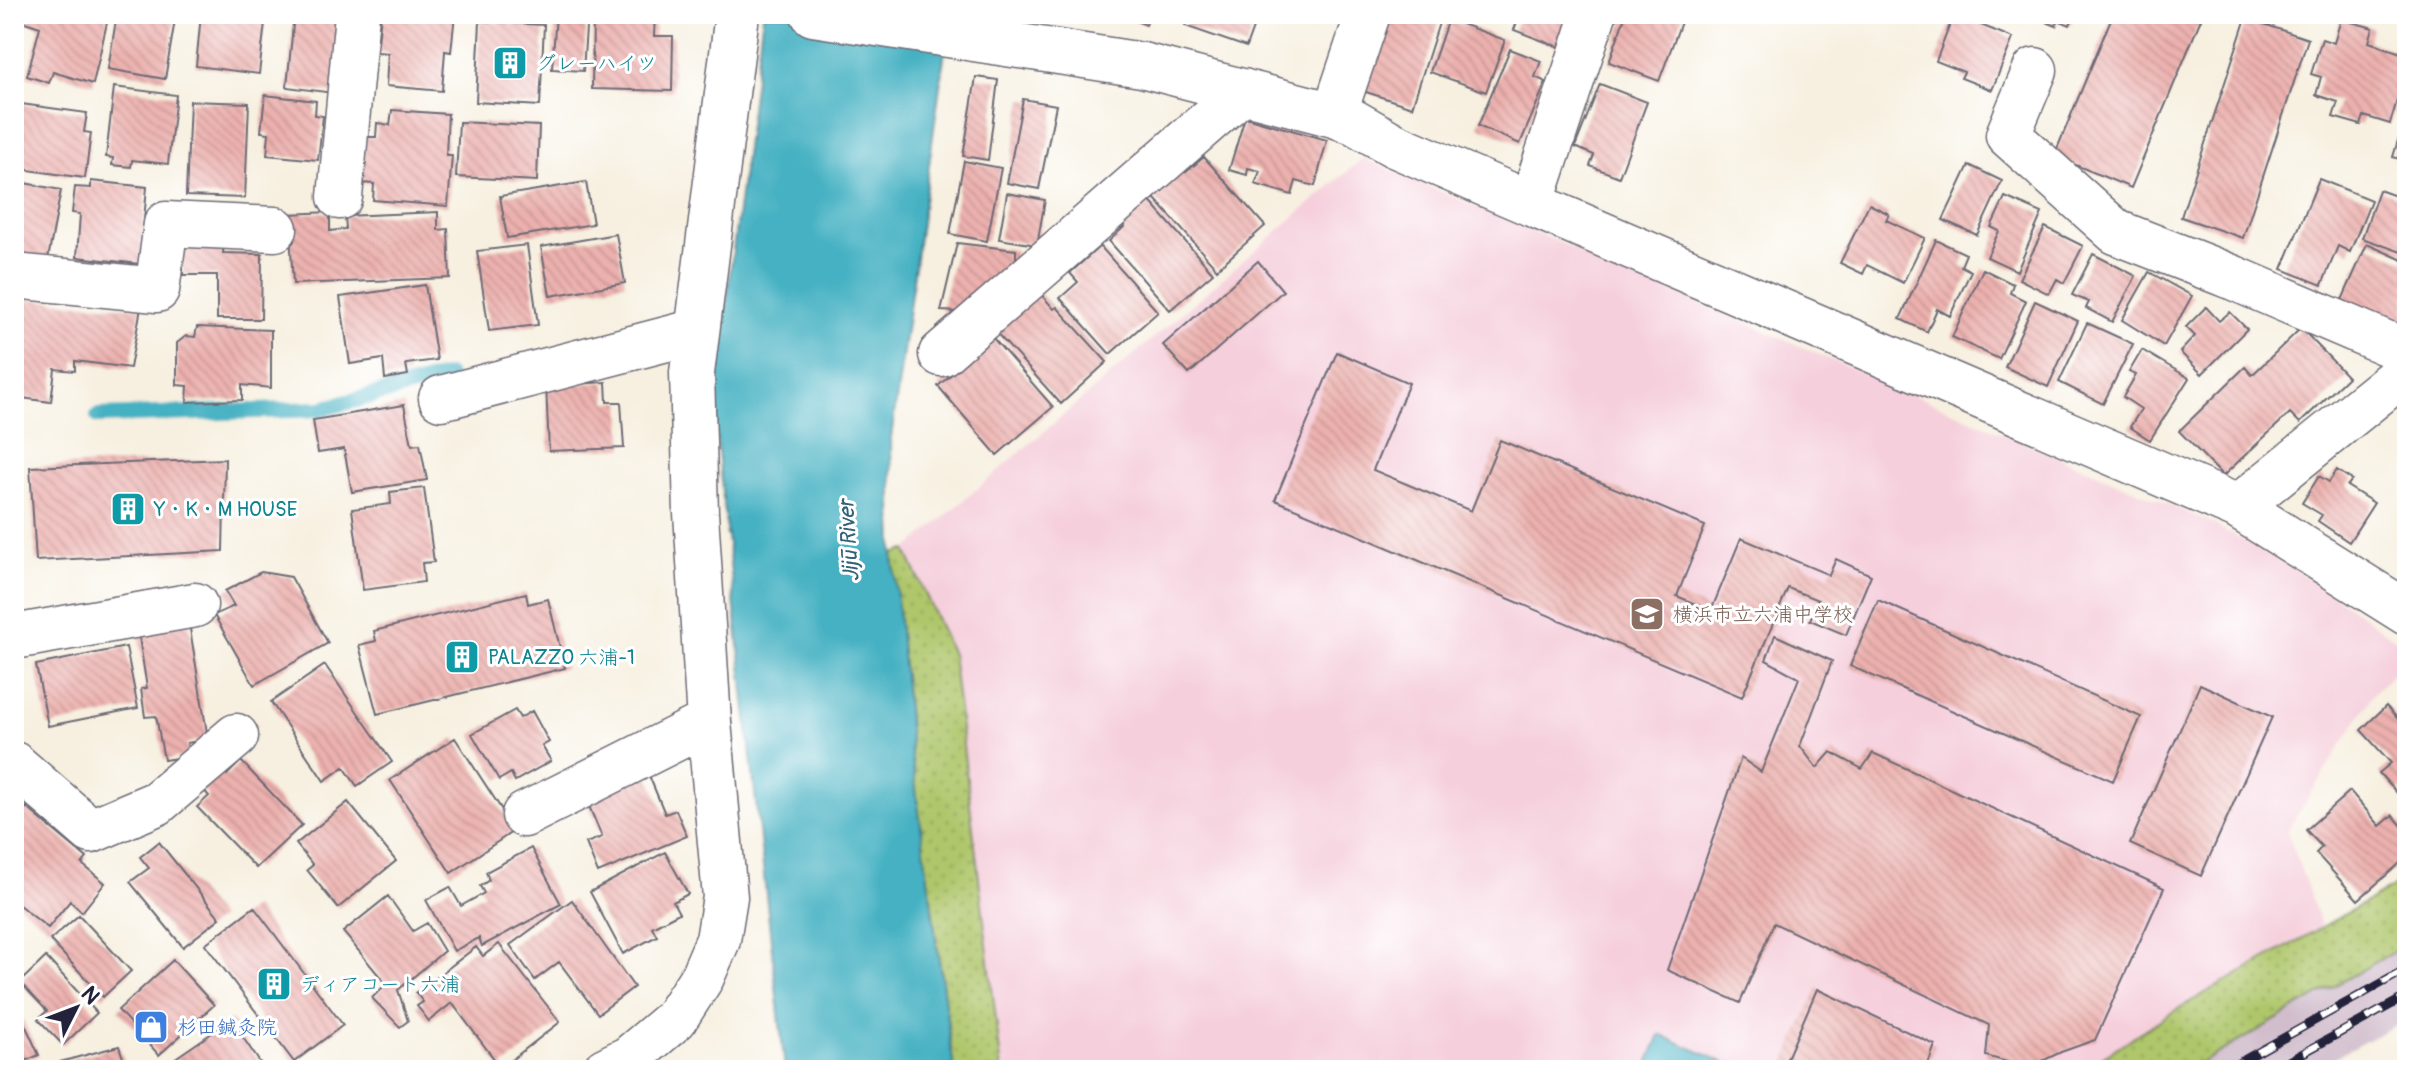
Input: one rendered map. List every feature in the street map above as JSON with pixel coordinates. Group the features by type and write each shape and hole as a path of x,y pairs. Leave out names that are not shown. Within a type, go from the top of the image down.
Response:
{"street":[{"path":"340,197 357,14"},
{"path":"605,1070 629,1058 675,1019 702,977 718,940 725,897 709,722 692,373 737,14"},
{"path":"813,14 1142,65 1354,122 1394,145 2238,507 2407,613"},
{"path":"1334,115 1368,14"},
{"path":"1531,204 1594,14"},
{"path":"2035,70 2008,135 2116,232 2234,278 2407,352"},
{"path":"941,354 1243,91"},
{"path":"14,276 157,290 166,224 275,229"},
{"path":"441,398 697,331"},
{"path":"2238,507 2407,370"},
{"path":"14,637 195,605"},
{"path":"524,815 709,722"},
{"path":"14,764 91,831 157,803 236,736"}],"shaded area":[{"name":"横浜市立六浦中学校","path":"1363,158 2212,523 2313,580 2407,648 2407,659 2375,692 2287,831 2322,928 2174,1011 2082,1070 1002,1070 952,654 906,550"},
{"path":"2407,944 2407,1019 2311,1070 2189,1070"}],"green space":[{"path":"906,550 952,654 1002,1070 954,1070 909,743 893,554"},
{"path":"2407,879 2407,944 2189,1070 2082,1070 2174,1011"}],"water":[{"name":"Jijū River","path":"763,14 950,14 891,438 893,554 911,752 954,1070 785,1070 713,407"},
{"path":"1661,1035 1742,1070 1645,1070"}],"building":[{"path":"24,14 109,14 93,84 53,72 49,83 27,76 40,27 22,21"},
{"path":"117,14 176,14 165,79 108,69"},
{"path":"201,14 266,14 259,74 196,66"},
{"path":"294,14 341,14 333,93 287,87"},
{"path":"381,14 455,14 451,52 445,51 442,91 386,86 388,53 377,52"},
{"path":"556,14 587,14 583,71 552,69"},
{"path":"593,14 655,14 654,36 673,36 672,91 592,89"},
{"path":"1118,14 1150,14 1146,25"},
{"path":"1189,14 1258,14 1246,47 1185,26"},
{"path":"1388,14 1413,14 1439,23 1412,107 1363,91"},
{"path":"1520,14 1571,14 1559,47 1514,30"},
{"path":"1626,14 1684,14 1659,81 1609,62"},
{"path":"1954,14 2013,38 1992,90 1961,78 1964,72 1936,61"},
{"path":"2028,14 2075,14 2070,25 2058,20 2056,26"},
{"path":"2113,14 2203,14 2131,188 2054,156"},
{"path":"2246,18 2308,39 2243,238 2181,217"},
{"path":"1448,19 1505,40 1486,92 1430,72"},
{"path":"2341,19 2373,28 2369,42 2407,55 2407,67 2390,124 2364,116 2361,125 2333,117 2338,102 2316,95 2321,77 2311,74 2322,39 2334,43"},
{"name":"グレーハイツ","path":"480,21 544,25 540,106 476,102"},
{"path":"1510,49 1541,61 1535,77 1546,82 1520,144 1478,126"},
{"path":"976,77 998,80 988,160 963,156"},
{"path":"1600,84 1647,102 1619,177 1590,166 1594,155 1575,147"},
{"path":"114,87 176,95 168,164 132,160 131,167 112,165 113,158 106,157"},
{"path":"265,95 316,101 315,115 323,116 318,160 267,155 269,133 261,132"},
{"path":"1023,99 1056,105 1039,189 1007,183"},
{"path":"190,101 249,103 245,198 186,196"},
{"path":"14,103 87,113 84,132 91,133 85,178 14,168"},
{"path":"392,110 448,114 446,155 452,155 448,206 373,200 374,184 361,183 365,137 376,137 377,123 390,125"},
{"path":"2407,110 2407,161 2393,157"},
{"path":"1245,117 1327,140 1315,186 1296,181 1292,195 1255,184 1260,171 1248,168 1247,175 1229,170"},
{"path":"459,122 539,126 537,181 456,177"},
{"path":"1204,157 1265,226 1217,269 1148,191 1179,164 1186,172"},
{"path":"964,161 1001,168 987,241 950,234"},
{"path":"1969,165 2002,181 1977,235 1943,220"},
{"path":"2319,179 2371,200 2350,252 2338,246 2322,285 2282,269"},
{"path":"14,181 61,190 48,259 14,253"},
{"path":"91,181 147,187 140,264 77,257 80,214 72,213 75,187 91,188"},
{"path":"586,182 593,224 507,238 500,196"},
{"path":"2379,190 2407,200 2407,254 2362,238"},
{"path":"1007,193 1045,200 1037,245 999,239"},
{"path":"2005,197 2042,213 2017,271 1987,257 1999,231 1991,227"},
{"path":"1147,198 1213,273 1170,310 1109,241 1125,226 1120,220"},
{"path":"1869,204 1889,214 1886,220 1925,238 1903,283 1867,265 1863,274 1840,263"},
{"path":"330,212 330,231 346,229 345,216 438,212 438,230 448,229 450,278 293,284 289,214"},
{"path":"2045,227 2083,246 2064,283 2057,279 2049,294 2019,279"},
{"path":"616,234 625,283 550,296 541,247"},
{"path":"1936,240 1966,254 1961,266 1971,271 1950,316 1937,309 1927,332 1900,319"},
{"path":"183,241 224,241 223,253 262,254 261,319 217,319 217,275 183,275"},
{"path":"957,243 1016,250 1016,262 961,312 941,311"},
{"path":"2367,244 2407,262 2405,329 2342,300"},
{"path":"527,245 538,325 489,331 477,251"},
{"path":"1100,246 1158,312 1110,354 1060,298 1078,282 1070,273"},
{"path":"2093,254 2136,276 2112,322 2086,308 2089,302 2072,295"},
{"path":"1258,261 1283,291 1189,374 1163,345"},
{"path":"1983,269 2013,284 2010,293 2026,301 1999,359 1952,337"},
{"path":"2149,272 2192,296 2164,346 2122,320"},
{"path":"425,285 437,360 406,364 408,375 385,379 383,359 350,364 340,297"},
{"path":"1038,291 1054,309 1057,307 1107,362 1061,404 994,330"},
{"path":"14,298 141,308 130,368 75,361 75,371 55,369 51,402 14,397"},
{"path":"2035,301 2078,321 2048,387 2005,367"},
{"path":"2206,307 2219,321 2230,312 2247,329 2202,374 2180,352 2195,336 2186,327"},
{"path":"2087,323 2133,344 2103,404 2059,382"},
{"path":"197,327 271,330 271,388 242,385 242,400 187,402 188,386 177,385 177,343 186,336 195,337"},
{"path":"2301,328 2348,377 2300,423 2290,413 2223,476 2179,431 2245,367 2252,375"},
{"path":"993,338 1053,407 997,455 938,386"},
{"path":"2142,350 2189,378 2150,440 2130,427 2141,409 2123,397 2136,375 2129,372"},
{"path":"1337,352 1409,383 1373,470 1471,511 1500,440 1705,526 1677,596 1711,611 1741,538 1829,575 1836,559 1871,575 1846,635 1810,620 1818,600 1788,588 1742,697 1275,500"},
{"path":"606,382 607,402 621,402 624,448 549,451 546,386"},
{"path":"404,405 412,445 420,444 427,480 352,492 344,449 318,453 313,420"},
{"name":"Y・K・M HOUSE","path":"225,459 223,551 36,561 30,467"},
{"path":"2337,470 2352,480 2347,486 2374,503 2349,542 2318,521 2322,515 2302,503 2319,476 2329,482"},
{"path":"424,488 434,562 422,563 424,582 363,590 352,509 391,504 390,492"},
{"path":"261,572 291,577 328,643 254,685 214,615 234,606 225,591"},
{"name":"PALAZZO 六浦-1","path":"526,593 528,604 548,599 565,668 377,714 359,645 376,641 374,631"},
{"path":"1878,600 2141,717 2113,781 1850,666"},
{"path":"189,623 208,739 187,743 189,756 164,760 156,716 145,717 141,689 147,688 138,631"},
{"path":"1775,635 1832,661 1800,746 1817,768 1831,752 1862,769 1873,753 2164,888 2095,1040 2028,1068 1986,1056 1989,1025 1774,923 1740,1003 1667,970 1741,758 1761,772 1799,678 1766,660"},
{"path":"126,647 138,708 48,726 36,665"},
{"path":"325,665 392,762 357,786 344,767 324,781 271,702"},
{"path":"2200,684 2272,717 2201,876 2130,844"},
{"path":"2386,706 2407,729 2407,784 2397,793 2379,773 2391,763 2361,730"},
{"path":"515,710 520,718 532,711 549,742 542,746 551,761 515,781 511,773 499,780 472,734"},
{"path":"455,738 515,830 451,873 390,780"},
{"path":"241,761 302,825 256,868 197,807 209,796 200,786 219,768 227,775"},
{"path":"648,773 665,814 676,810 687,836 598,873 586,843 602,837 586,799"},
{"path":"2350,791 2380,826 2393,815 2407,832 2407,857 2358,900 2316,853 2322,847 2306,830"},
{"path":"348,802 396,861 338,908 307,870 313,865 296,844"},
{"path":"26,807 87,858 82,864 105,883 82,912 70,901 48,928 14,901 14,821"},
{"path":"159,842 220,918 183,947 130,882 149,868 140,857"},
{"path":"531,848 561,904 482,946 479,938 454,951 426,900 450,887 461,906 484,893 480,886 489,880 486,872"},
{"path":"665,852 688,894 673,902 679,913 652,927 657,936 623,954 590,892"},
{"path":"388,896 413,931 427,923 444,951 398,990 408,1021 400,1027 372,998 386,984 343,932"},
{"path":"572,900 634,987 598,1014 559,962 535,980 510,945"},
{"name":"ディアコート六浦","path":"254,907 343,1025 294,1062 205,944"},
{"path":"79,915 131,971 103,997 50,940"},
{"path":"499,944 560,1022 501,1068 452,1003 429,1021 417,1006 423,1002 416,993 476,947 483,956"},
{"path":"46,957 97,1013 63,1045 38,1019 47,1011 20,982"},
{"path":"173,960 214,1005 159,1055 118,1010"},
{"path":"1817,989 1935,1045 1926,1070 1782,1070"},
{"path":"17,1007 39,1055 14,1066 14,1009"},
{"path":"231,1020 265,1070 181,1070 174,1059"},
{"path":"119,1046 127,1070 62,1070 60,1062"}],"waterway":[{"path":"98,416 321,409 448,376"}],"railway":[{"path":"2226,1070 2407,969"},
{"path":"2272,1070 2407,996"}],"place":[{"name":"グレーハイツ","path":"510,63"},
{"name":"Y・K・M HOUSE","path":"128,509"},
{"name":"横浜市立六浦中学校","path":"1647,614"},
{"name":"PALAZZO 六浦-1","path":"462,657"},
{"name":"ディアコート六浦","path":"274,984"},
{"name":"杉田鍼灸院","path":"151,1027"}]}
